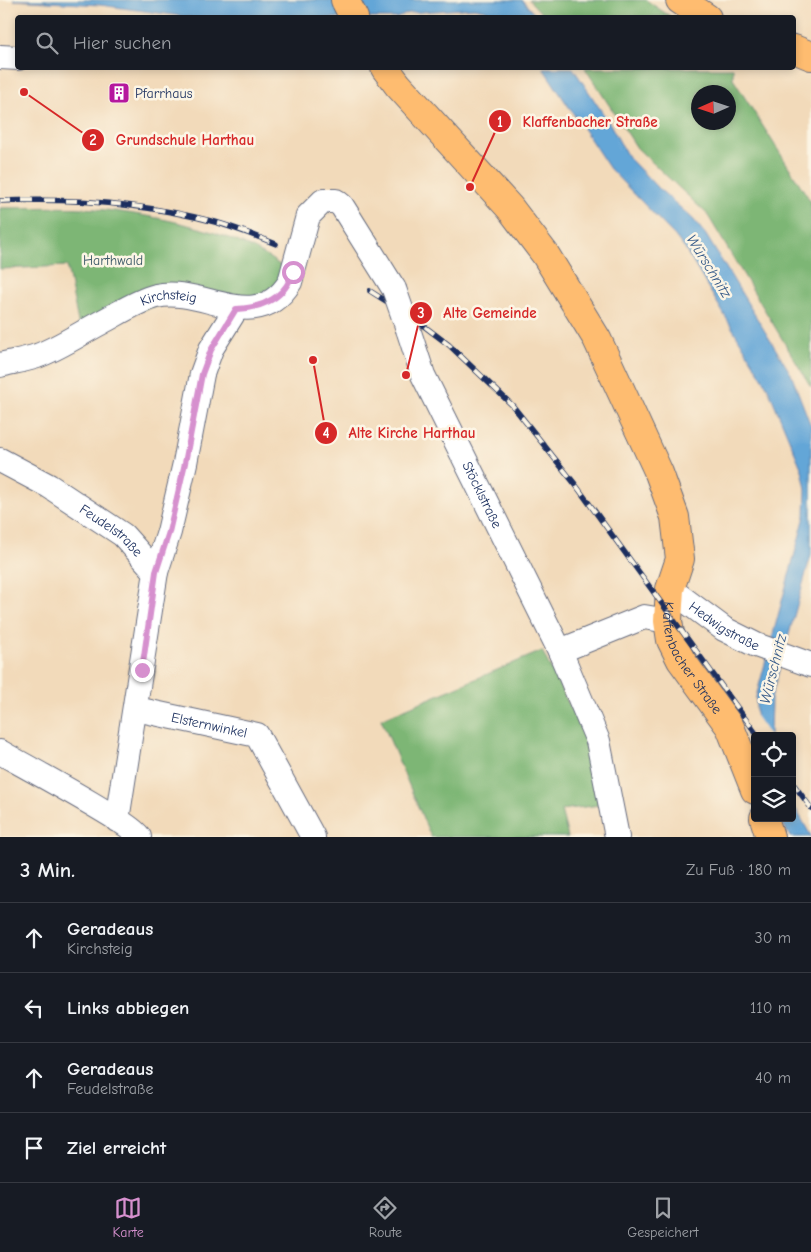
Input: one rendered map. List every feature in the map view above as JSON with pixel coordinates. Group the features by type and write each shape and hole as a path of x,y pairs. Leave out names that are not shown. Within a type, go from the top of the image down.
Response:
{"main road":[{"path":"345,0 352,15"},
{"path":"680,0 702,15"},
{"path":"796,50 811,56"},
{"name":"Klaffenbacher Straße","path":"387,70 398,85 516,216 545,254 597,339 659,474 675,517 680,559 670,590 668,622 671,640 681,660 730,727 751,780"},
{"path":"765,822 770,837"}],"street":[{"path":"0,56 15,58"},
{"name":"Stöcklstraße","path":"302,234 308,216 318,203 329,200 336,201 342,206 394,289 427,383 560,651 598,741 617,837"},
{"name":"Kirchsteig","path":"0,365 38,355 156,296 181,294 236,309 265,304 284,291 293,272 302,234"},
{"path":"117,820 136,709 156,572 169,532 185,463 202,374 211,350 236,309"},
{"name":"Feudelstraße","path":"0,460 49,486 123,535 156,572"},
{"name":"Hedwigstraße","path":"670,590 724,629 756,646 807,664"},
{"path":"560,651 644,617 668,622"},
{"name":"Elsternwinkel","path":"136,709 257,735 313,837"},
{"path":"0,752 117,820 137,833 139,837"}],"green space":[{"path":"529,0 646,0 668,15 543,15"},
{"path":"586,70 733,70 733,79 811,202 811,387 707,214 637,148"},
{"name":"Harthwald","path":"0,208 84,208 170,221 221,235 245,245 267,256 286,270 280,284 258,299 212,291 79,327 67,266 0,269"},
{"path":"542,651 590,746 600,805 561,810 568,837 431,837 381,719"}],"water":[{"path":"13,0 522,0 535,15 494,15 485,10 474,8 409,13 404,15 174,15 100,5"},
{"name":"Würschnitz","path":"544,70 574,70 610,124 628,157 655,185 693,219 706,235 791,374 811,426 811,555 771,699 770,732 756,732 756,697 805,516 806,489 802,470 767,386 685,249 675,236 610,169"},
{"path":"796,809 811,837 790,837 782,822 796,822"}],"pier":[{"path":"752,710 767,732 753,732"}],"railway":[{"path":"0,201 81,201 162,210 215,222 276,244"},
{"path":"370,291 416,320 449,345 512,405 575,484 755,732"},
{"path":"796,787 811,808"}],"place":[{"name":"Grundschule Harthau","path":"24,92"},
{"name":"Pfarrhaus","path":"119,93"},
{"name":"Klaffenbacher Straße","path":"470,187"},
{"name":"Alte Kirche Harthau","path":"313,360"},
{"name":"Alte Gemeinde","path":"406,375"}],"route":[{"path":"142,670 156,572 169,532 185,463 202,374 211,350 236,309 255,307 275,298 284,291 290,282 293,272"}]}
